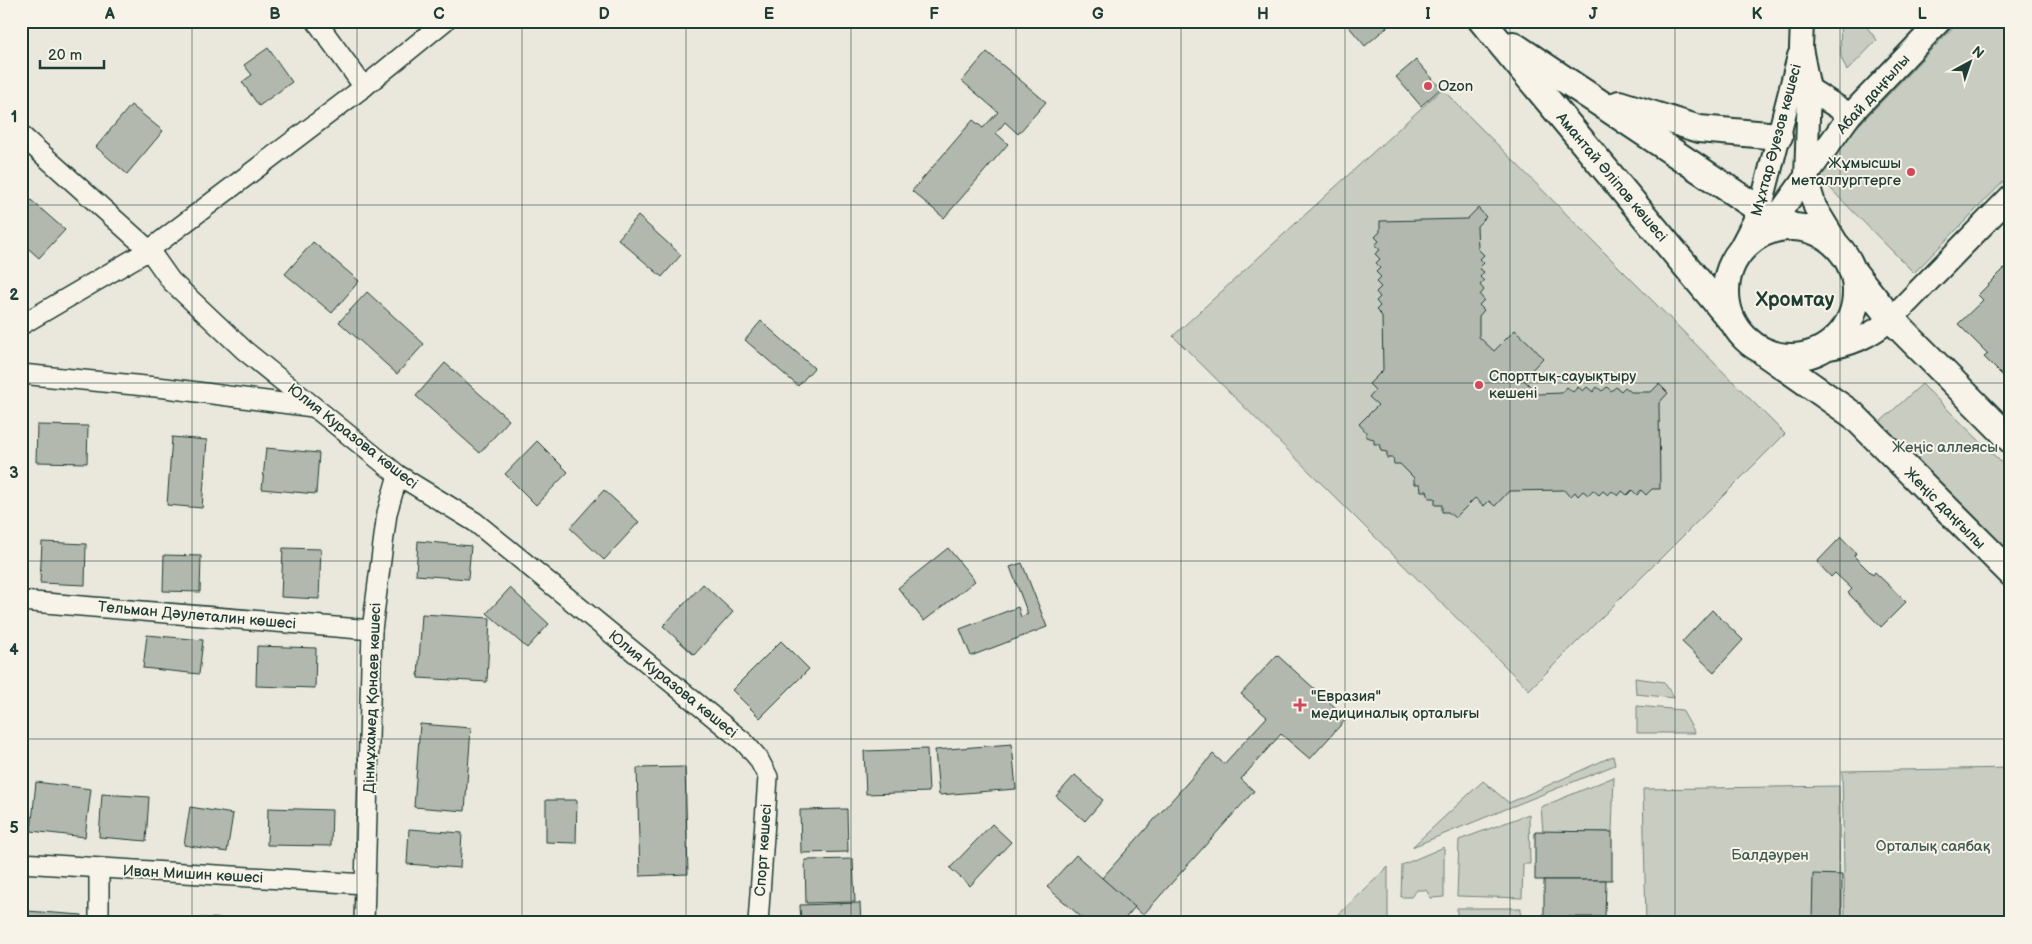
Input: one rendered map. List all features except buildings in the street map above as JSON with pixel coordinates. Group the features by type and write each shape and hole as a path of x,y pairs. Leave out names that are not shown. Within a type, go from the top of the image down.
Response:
{"main road":[{"name":"Амантай Әліпов көшесі","path":"1487,26 1776,218"},
{"name":"Амантай Әліпов көшесі","path":"1487,26 1746,339 1762,350"},
{"path":"1594,97 1699,129 1779,136"},
{"path":"1734,323 1727,304 1726,288 1729,272 1736,258 1746,245 1759,235 1774,229 1776,218 1812,230 1829,239 1891,319 2011,440"},
{"path":"1762,350 1782,356 1803,356 1823,349 1837,338 1848,324 1854,307 1856,289 1847,261"},
{"name":"Жеңіс даңғылы","path":"1762,350 1853,415 2011,573"}],"street":[{"path":"316,21 364,87"},
{"path":"21,325 149,250 364,87 445,21"},
{"name":"Мұхтар Әуезов көшесі","path":"1736,258 1776,218 1779,136 1801,48 1802,21"},
{"name":"Абай даңғылы","path":"1776,218 1850,115 1940,21"},
{"name":"Мұхтар Әуезов көшесі","path":"1801,48 1809,89 1806,178 1815,207 1847,261"},
{"path":"1809,89 1850,115"},
{"name":"Юлия Куразова көшесі","path":"21,135 149,250 171,281 244,350 398,475 475,522 744,742 758,758 768,777"},
{"path":"1823,349 1860,341 1891,319 2011,196"},
{"path":"21,374 166,388 313,407"},
{"name":"Дінмұхамед Қонаев көшесі","path":"364,923 372,630 387,513 398,475"},
{"name":"Тельман Дәулеталин көшесі","path":"21,601 372,630"},
{"name":"Спорт көшесі","path":"758,923 768,777"},
{"name":"Иван Мишин көшесі","path":"21,863 365,884"},
{"path":"99,868 99,923"}],"green space":[{"path":"1840,21 1862,21 1877,40 1847,71 1841,57"},
{"path":"1959,21 2011,21 2011,174 1914,273 1814,172"},
{"name":"Спорттық-сауықтыру кешені","path":"1442,89 1785,434 1529,690 1173,336"},
{"name":"Жеңіс аллеясы","path":"1922,384 2011,472 2011,554 1879,423"},
{"path":"1635,678 1664,682 1674,698 1636,694"},
{"path":"1637,706 1682,710 1695,733 1637,733"},
{"path":"1613,756 1615,765 1412,847 1483,781 1509,803"},
{"name":"Орталық саябақ","path":"2011,768 2011,923 1845,923 1842,771"},
{"path":"1614,777 1612,832 1543,832 1541,807"},
{"name":"Балдәурен","path":"1839,786 1840,923 1646,923 1643,789"},
{"path":"1529,814 1530,864 1523,864 1522,898 1457,896 1459,840"},
{"path":"1444,847 1444,897 1431,898 1426,890 1417,890 1411,897 1401,897 1402,865"},
{"path":"1388,867 1388,920 1384,923 1339,923 1337,916"},
{"path":"1457,908 1521,908 1520,923 1457,923"}],"place":[{"name":"Ozon","path":"1428,86"},
{"name":"Жұмысшы металлургтерге","path":"1911,172"},
{"name":"Спорттық-сауықтыру кешені","path":"1479,385"},
{"name":"\"Евразия\" медициналық орталығы","path":"1300,705"}],"district":[{"name":"Хромтау","path":"1795,299"}]}
